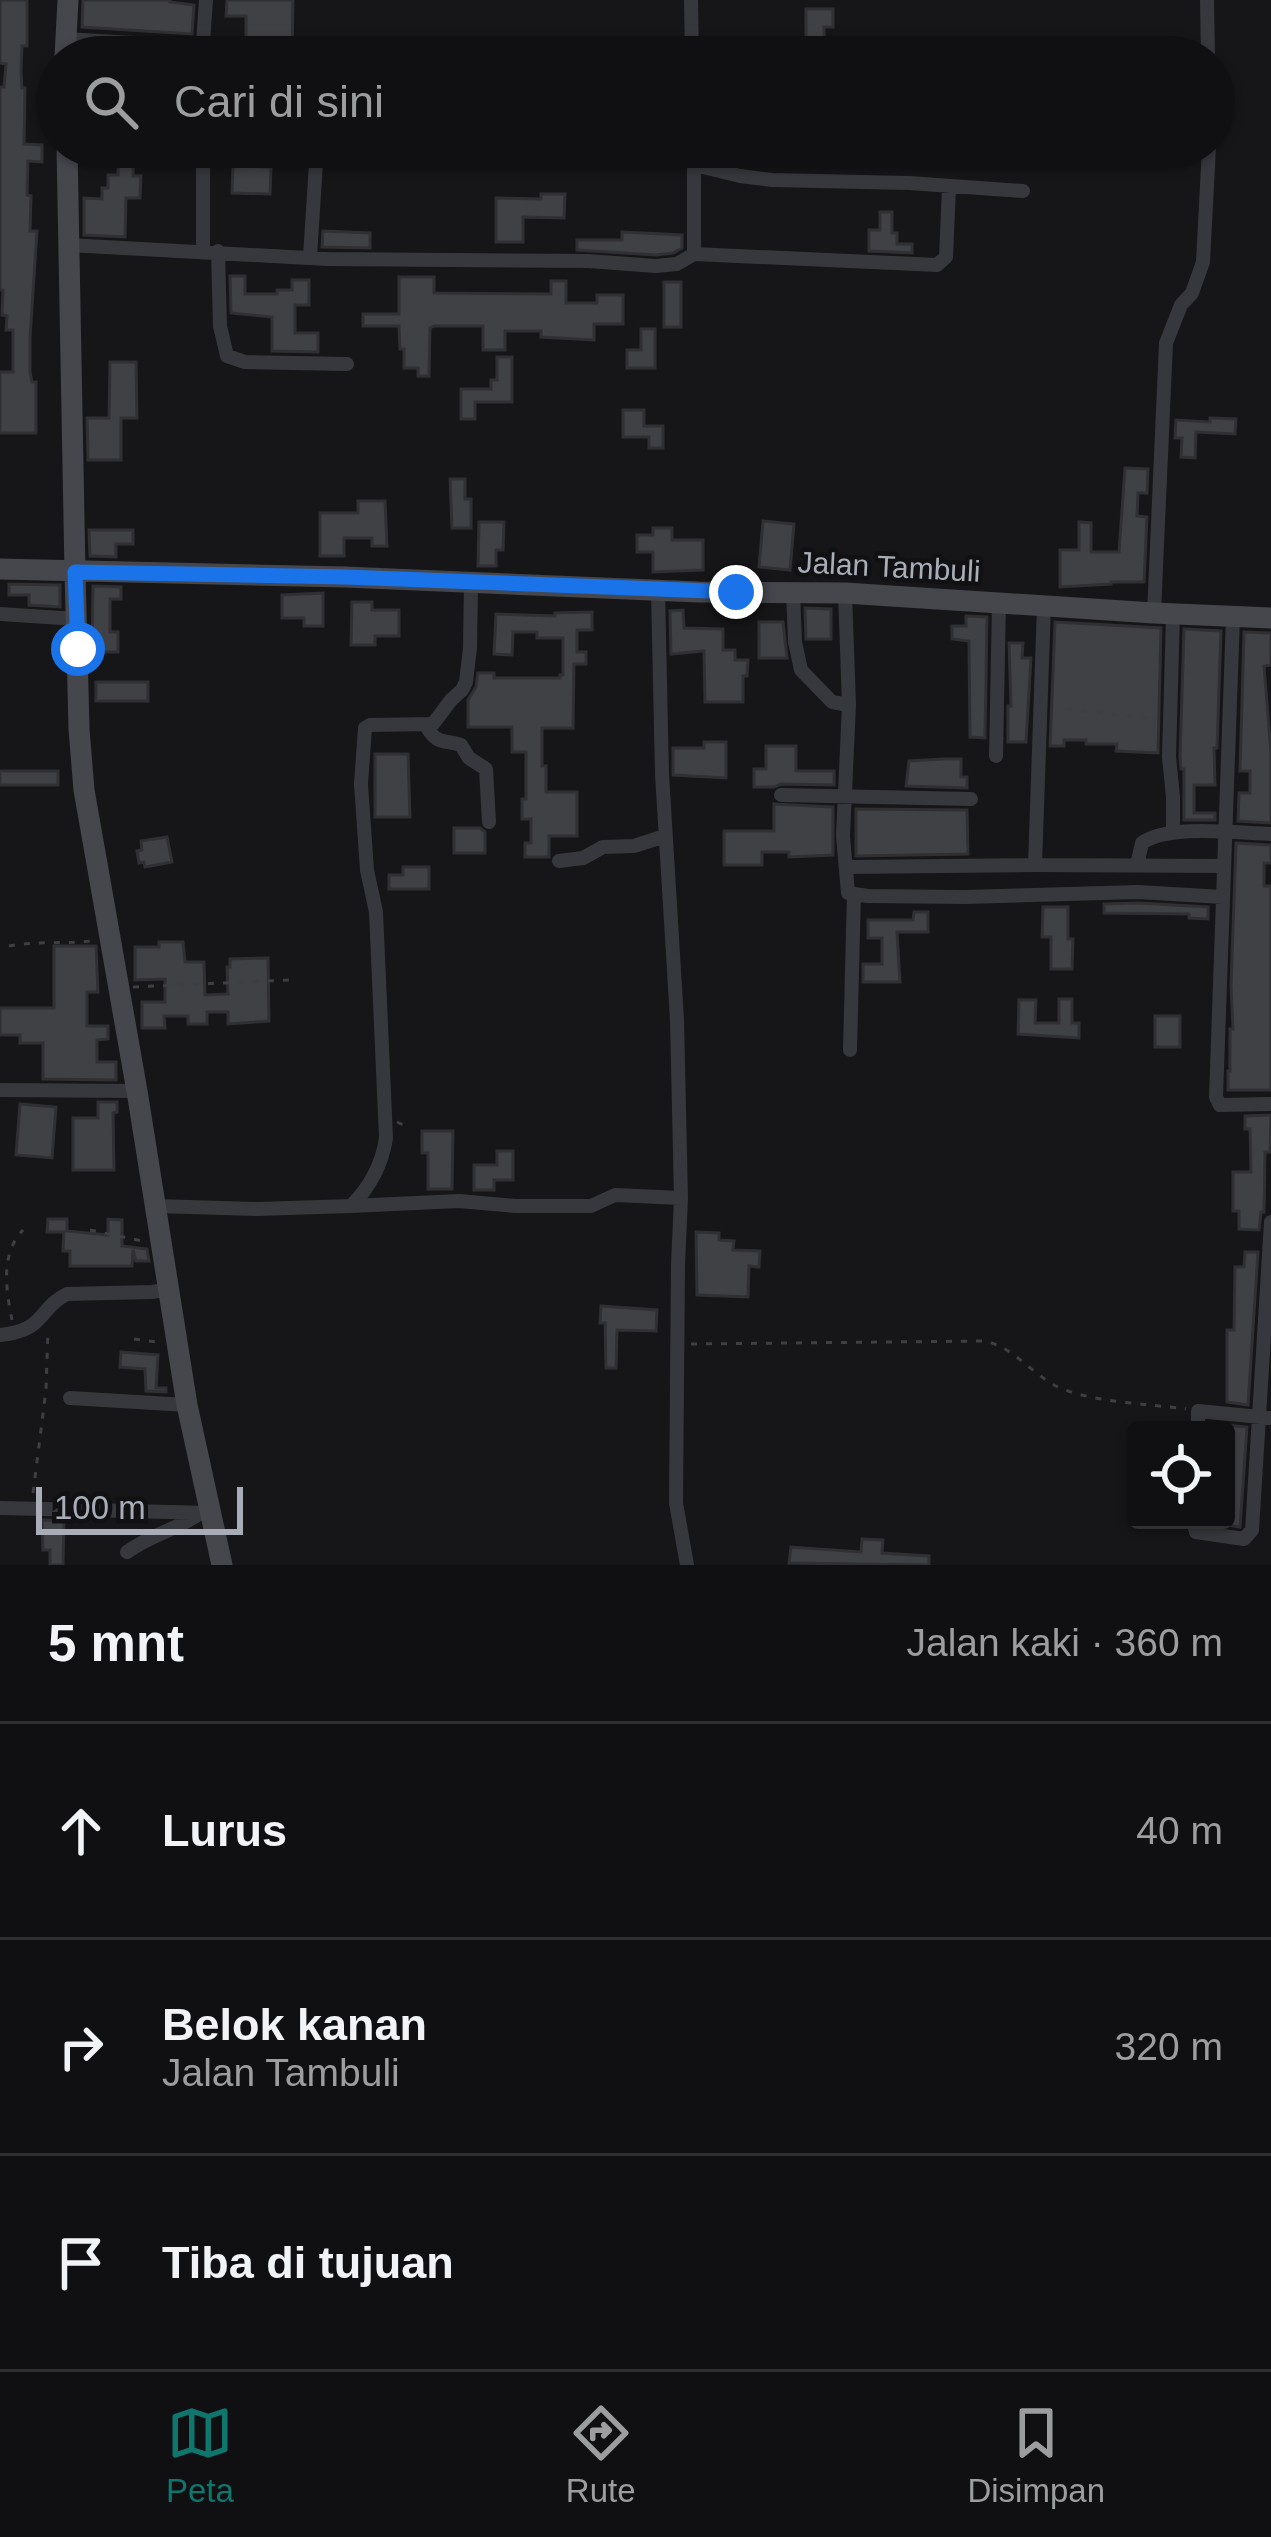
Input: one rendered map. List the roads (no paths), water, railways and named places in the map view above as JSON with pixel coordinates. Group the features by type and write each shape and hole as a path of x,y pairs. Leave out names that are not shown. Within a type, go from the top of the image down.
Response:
{"main road":[{"path":"66,36 68,0"},
{"path":"67,168 84,790 205,1513 222,1565"},
{"name":"Jalan Tambuli","path":"0,569 845,593 1271,618"}],"street":[{"path":"203,36 206,0"},
{"path":"691,0 692,36"},
{"path":"1208,0 1208,36"},
{"path":"204,168 226,356 245,362 346,364"},
{"path":"310,257 316,168"},
{"path":"694,254 695,168"},
{"path":"707,168 772,180 1023,191"},
{"path":"1173,831 1163,614 1166,344 1202,262 1208,168"},
{"path":"68,244 310,257 656,266 694,254 938,265 946,257 949,188"},
{"path":"351,1206 368,1189 386,1138 376,912 367,870 361,784 365,728 426,726 436,722 463,690 470,647 471,584"},
{"path":"658,590 681,1198 676,1503 688,1565"},
{"path":"793,592 794,642 801,670 832,702 848,705"},
{"path":"845,593 846,889 854,894 964,897 1087,891 1223,897"},
{"path":"995,757 999,602"},
{"path":"1035,865 1044,605"},
{"path":"0,614 77,619"},
{"path":"1233,616 1217,1102 1271,1103"},
{"path":"426,726 442,742 461,745 486,770 489,822"},
{"path":"781,795 970,799"},
{"path":"1137,865 1142,843 1173,831 1271,834"},
{"path":"559,861 665,836"},
{"path":"846,867 1224,866"},
{"path":"850,1050 854,894"},
{"path":"0,1090 137,1090"},
{"path":"155,1206 259,1209 459,1201 591,1206 626,1194 681,1198"},
{"path":"1195,1529 1244,1539 1254,1522 1266,1418 1271,1222"},
{"path":"8,1334 24,1331 67,1294 170,1289"},
{"path":"70,1398 187,1406"},
{"path":"1198,1421 1198,1411 1266,1418"},
{"path":"0,1508 205,1513"},
{"path":"128,1552 151,1536 205,1513"}]}
